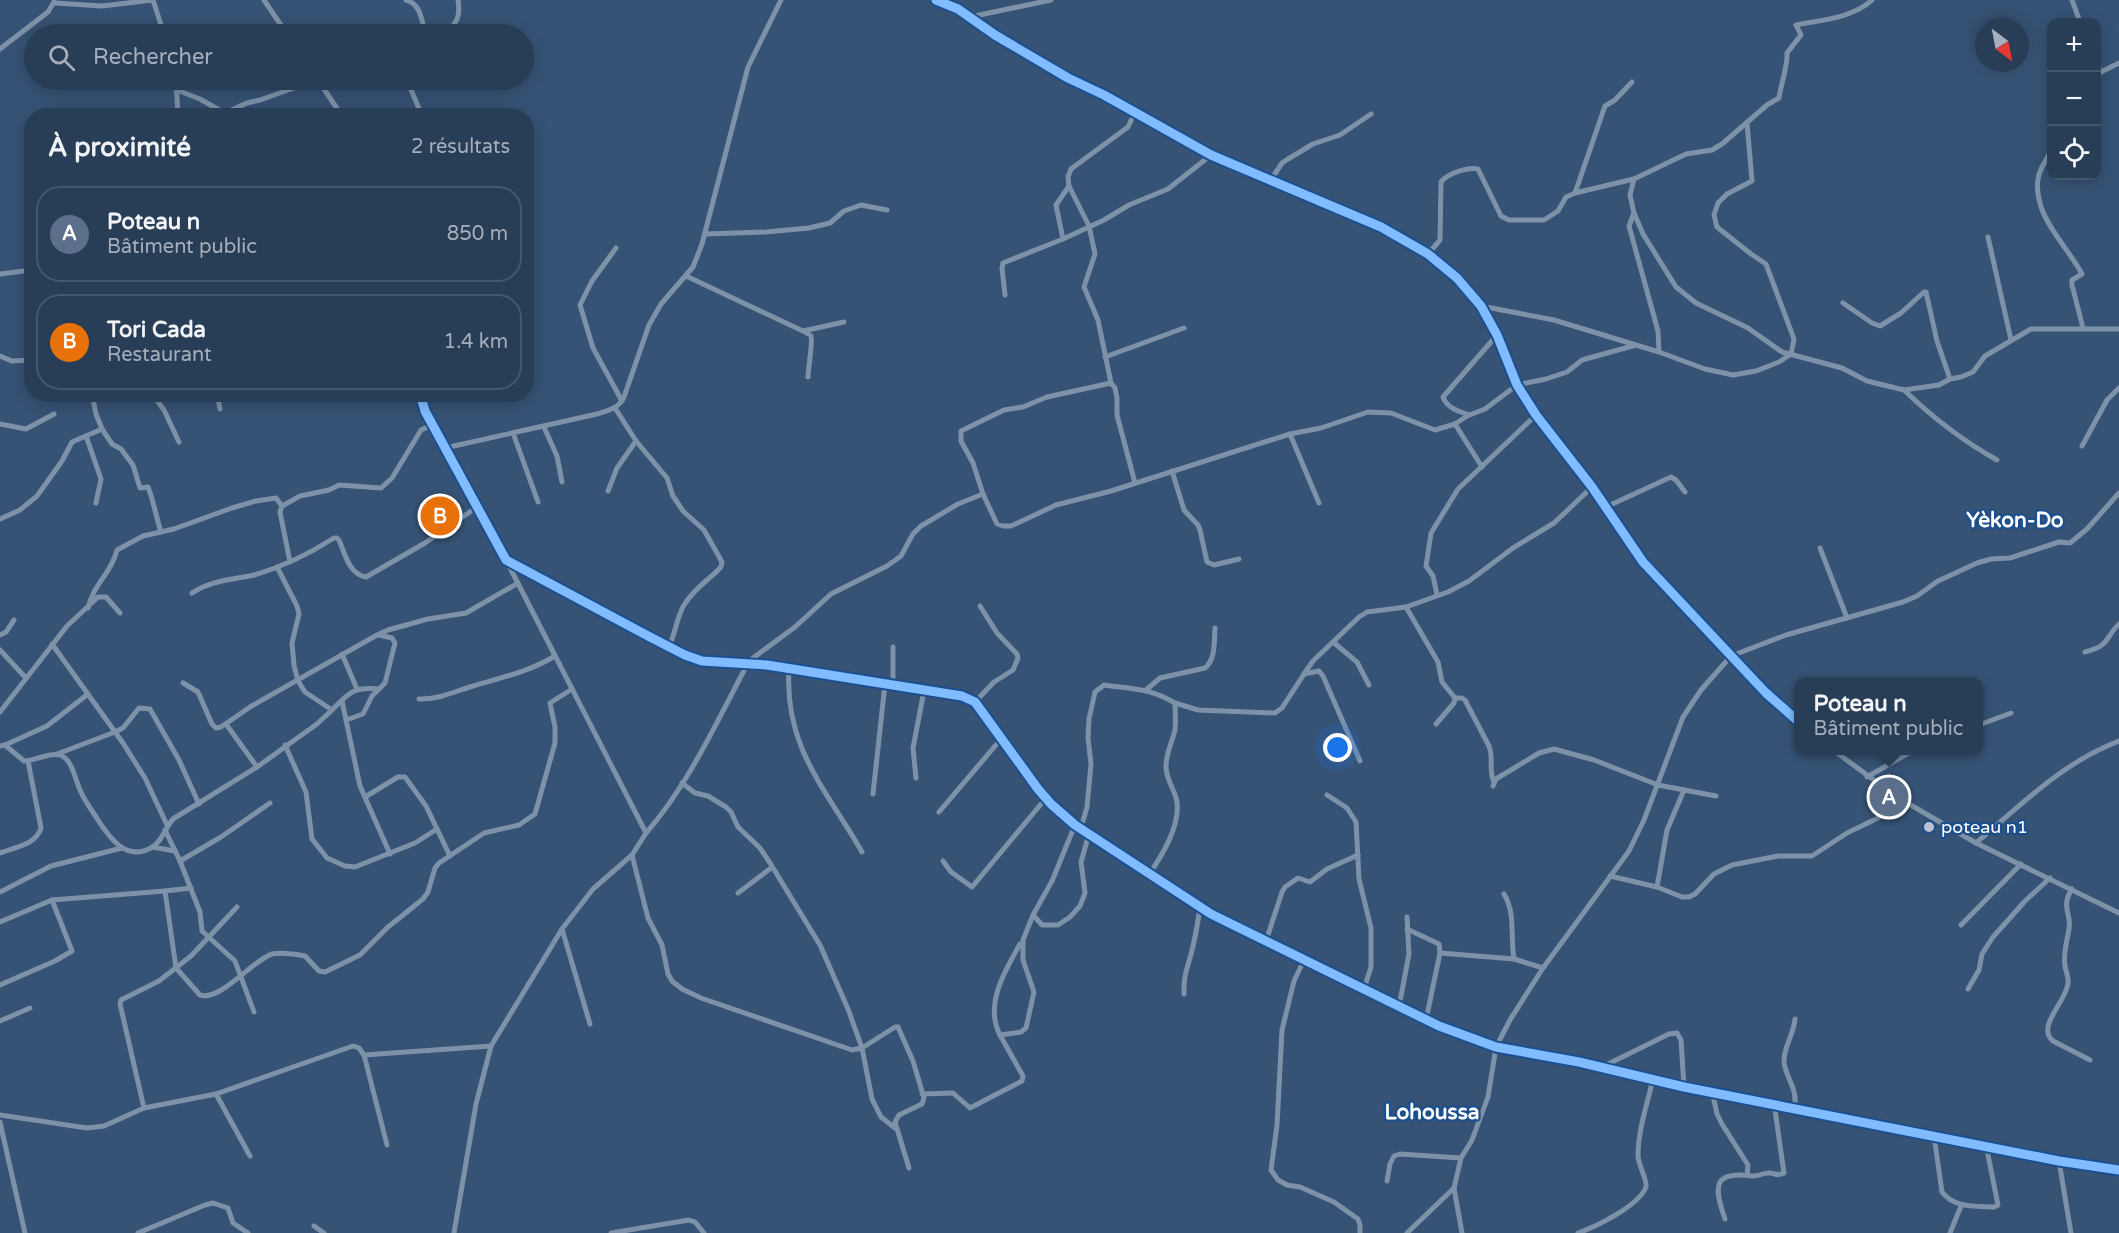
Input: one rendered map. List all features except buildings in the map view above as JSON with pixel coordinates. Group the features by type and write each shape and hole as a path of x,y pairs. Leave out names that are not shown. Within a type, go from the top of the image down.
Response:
{"street":[{"path":"32,24 48,12 54,1 102,6 153,0 161,24"},
{"path":"264,0 280,24"},
{"path":"406,0 417,6 423,24"},
{"path":"456,24 459,15 458,0"},
{"path":"445,448 544,427 615,408 622,401 649,326 661,304 686,276 698,257 706,234 748,67 781,0"},
{"path":"936,0 958,9 995,35 1068,78 1104,94 1212,156 1381,227 1428,254 1457,278 1481,306 1497,335 1517,385 1536,415 1592,487 1643,562 1766,693 1794,718"},
{"path":"970,17 1058,0"},
{"path":"1428,254 1440,240 1441,182 1448,176 1474,168 1478,169 1501,216 1509,220 1544,220 1558,211 1566,197 1575,193 1634,179 1686,154 1712,150 1722,144 1767,105 1779,98 1783,74 1788,62 1787,53 1801,35 1796,25 1852,12 1872,0"},
{"path":"2072,0 2079,18"},
{"path":"0,49 24,30"},
{"path":"2101,73 2119,63"},
{"path":"1575,193 1605,106 1615,100 1632,82"},
{"path":"178,108 177,90 201,99 216,108"},
{"path":"235,108 247,102 288,90"},
{"path":"325,90 336,108"},
{"path":"411,90 419,108"},
{"path":"1135,112 1128,127 1071,169 1068,177 1089,226 1095,254 1084,287 1098,320 1111,383 1115,388 1117,415 1135,483"},
{"path":"1270,181 1282,163 1288,159 1313,144 1340,135 1371,114"},
{"path":"1481,306 1554,320 1659,352 1705,369 1733,375 1756,371 1779,362 1791,354 1794,339 1766,264 1723,232 1718,227 1714,215 1718,202 1727,194 1750,183 1753,178 1748,123"},
{"path":"1005,295 1003,263 1063,239 1167,189 1212,156"},
{"path":"2047,157 2038,176 2037,189 2045,218 2082,274 2072,280 2072,285 2082,328"},
{"path":"1634,179 1630,195 1642,234 1676,286 1696,303 1748,328 1782,352 1842,368 1867,381 1904,390 1939,385 1973,372 1985,356 2031,328 2119,329"},
{"path":"1063,239 1056,205 1070,186"},
{"path":"706,234 809,228 830,223 844,211 861,206 887,210"},
{"path":"1634,213 1629,225 1658,331 1659,352"},
{"path":"1988,237 2011,340"},
{"path":"616,248 592,281 580,306 592,348 622,401"},
{"path":"0,274 24,271"},
{"path":"686,276 811,336 813,341 808,362 808,377"},
{"path":"1844,303 1880,326 1901,313 1926,292 1937,341 1950,379"},
{"path":"803,331 844,322"},
{"path":"1105,357 1184,328"},
{"path":"1469,415 1451,408 1443,396 1497,335"},
{"path":"1111,383 1047,397 1023,407 1004,410 961,431 961,441 975,468 983,494 997,524 1011,526 1056,505 1135,483 1290,434 1321,428 1368,412 1391,413 1435,430 1455,424 1485,409 1517,385 1567,372 1582,360 1636,345"},
{"path":"0,356 12,362 24,361"},
{"path":"2082,446 2107,400 2119,388"},
{"path":"1904,390 1926,411 1972,446 1997,460"},
{"path":"94,402 102,429 112,444 122,450 133,465 140,488 148,487 161,532"},
{"path":"158,402 179,442"},
{"path":"219,402 220,409"},
{"path":"422,402 432,425 506,560 646,833"},
{"path":"615,408 636,441 667,478 673,496 683,511 704,530 722,562 722,567 695,590 682,607 675,635 669,647"},
{"path":"0,424 26,429 54,414"},
{"path":"1437,595 1433,576 1426,566 1430,537 1458,489 1536,415"},
{"path":"1455,424 1482,467"},
{"path":"290,562 280,512 282,506 300,496 329,490 339,484 381,488 393,478 421,430 432,425"},
{"path":"544,427 557,456 562,482"},
{"path":"0,519 28,505 56,470 72,442 102,429"},
{"path":"513,433 538,502"},
{"path":"1290,434 1319,503"},
{"path":"86,436 101,479 96,503"},
{"path":"608,491 617,468 636,441"},
{"path":"1172,471 1184,510 1200,530 1207,562 1214,565 1239,559"},
{"path":"1606,507 1671,477 1685,492"},
{"path":"922,1094 953,1093 970,1108 1022,1081 1023,1076 994,1024 996,994 1004,972 1023,940 1033,915 1088,807 1091,764 1088,738 1089,719 1095,692 1104,685 1158,693 1175,703 1208,711 1275,713 1282,708 1313,662 1359,617 1367,612 1406,607 1469,581 1513,548 1554,523 1592,487"},
{"path":"1462,1233 1454,1188 1461,1158 1472,1140 1488,1097 1496,1047 1543,968 1629,851 1644,820 1683,717 1701,690 1731,656 1786,635 1888,607 1917,596 1938,580 1977,563 1991,559 2010,558 2059,542 2070,543 2087,529 2119,493"},
{"path":"454,1233 476,1104 490,1046 562,928 593,889 632,855 660,816 711,733 748,663 807,617 831,594 887,566 901,556 913,534 921,526 949,508 983,494"},
{"path":"88,608 100,579 112,565 117,550 137,539 256,501 276,498 282,506"},
{"path":"192,592 209,584 277,567 306,555 337,538 353,570 359,576 366,577 425,543 477,507"},
{"path":"1820,548 1847,618"},
{"path":"506,560 669,647 702,661 748,663 789,669 962,696 975,702 1046,798 1078,826 1149,875 1200,908 1266,941 1426,1020 1496,1047 1602,1067 1684,1087 2059,1161 2119,1170"},
{"path":"277,567 299,614 292,643 298,681 305,692 332,710"},
{"path":"183,682 198,692 216,728 377,635 428,619 466,613 518,584"},
{"path":"0,712 67,626 102,595 120,612"},
{"path":"975,702 994,682 1013,669 1018,658 1017,654 997,633 980,606"},
{"path":"1406,607 1438,662 1442,682 1455,698"},
{"path":"0,635 6,632 14,620"},
{"path":"2085,652 2098,649 2107,643 2119,624"},
{"path":"1146,690 1160,678 1205,668 1212,660 1215,628"},
{"path":"346,720 363,714 372,696 380,690 388,676 395,643 392,638 377,635"},
{"path":"1333,642 1357,662 1369,685"},
{"path":"52,644 116,732 145,778 200,912 202,931 231,956 254,1011"},
{"path":"893,647 893,685"},
{"path":"0,650 26,678"},
{"path":"342,654 357,689"},
{"path":"419,699 436,698 521,672 555,656"},
{"path":"1313,662 1323,676 1360,761"},
{"path":"789,669 788,695 799,743 819,782 862,852"},
{"path":"1304,674 1319,671"},
{"path":"873,794 885,684"},
{"path":"152,848 166,827 316,724 357,689 380,690"},
{"path":"165,891 176,968 204,997 241,977 264,958 274,954 305,956 322,972 360,955 388,927 423,899 428,892 435,868 484,833 519,825 535,814 555,743 555,727 550,704 572,690"},
{"path":"916,778 914,747 924,691"},
{"path":"88,694 47,726 3,746 20,759 27,761 57,754 116,732 123,728 139,708 145,707 150,709 179,760 199,804"},
{"path":"1436,724 1454,703 1455,698"},
{"path":"1455,698 1465,700 1489,746 1490,773 1494,784 1539,753 1554,749 1594,760 1658,785 1716,796"},
{"path":"342,701 360,786 390,854"},
{"path":"1149,875 1170,837 1176,815 1177,801 1170,787 1166,768 1167,753 1176,723 1175,703"},
{"path":"1983,723 2010,712"},
{"path":"226,724 257,766"},
{"path":"939,812 1001,739"},
{"path":"1976,843 2067,768 2119,741"},
{"path":"285,745 306,792 312,839 327,858 350,867 390,854 415,843 437,829"},
{"path":"57,754 68,761 82,795 103,830 122,848"},
{"path":"1839,755 1897,797 1976,843 2119,913"},
{"path":"1867,777 1905,755"},
{"path":"0,853 32,842 39,836 41,828 27,761"},
{"path":"365,797 398,777 405,777 426,806 450,856"},
{"path":"682,783 694,793 708,796 731,812 738,827 760,848 820,945 862,1048 872,1099 881,1118 896,1129"},
{"path":"1657,887 1667,830 1684,790"},
{"path":"1327,795 1347,808 1354,817 1358,835 1359,879 1371,928 1371,968 1364,989"},
{"path":"1610,876 1689,897 1695,894 1714,874 1732,865 1779,856 1812,856 1847,833 1878,818 1897,797"},
{"path":"943,861 964,882 972,886 1046,798"},
{"path":"180,861 221,837 270,803"},
{"path":"1033,915 1042,925 1058,925 1080,906 1085,892 1081,862 1089,834"},
{"path":"0,892 51,866 122,848 142,851 152,848 175,850"},
{"path":"632,855 648,918 662,945 666,967 672,981 682,989 701,998 852,1050 862,1048 898,1027 913,1061 922,1094 922,1104 896,1117 896,1129 904,1147 909,1168"},
{"path":"1266,941 1281,892 1285,887 1299,878 1310,882 1327,869 1358,855"},
{"path":"1961,925 2021,864"},
{"path":"738,892 771,868"},
{"path":"1968,989 1979,970 1982,954 1993,937 2050,878"},
{"path":"0,922 52,900 191,888"},
{"path":"2072,889 2066,908 2070,929 2067,935 2065,967 2068,982 2066,994 2047,1025 2046,1031 2053,1041 2090,1060"},
{"path":"1504,894 1512,913 1511,940 1514,958"},
{"path":"0,985 72,951 52,900"},
{"path":"144,1108 120,1004 124,997 159,981 176,968 209,939 237,907"},
{"path":"1184,994 1186,965 1193,948 1200,908"},
{"path":"1400,1007 1409,954 1407,917"},
{"path":"562,928 590,1024"},
{"path":"1407,929 1439,944 1440,953 1426,1020"},
{"path":"1000,1035 1021,1032 1026,1028 1034,992 1023,960 1023,940"},
{"path":"1440,953 1514,958 1543,968"},
{"path":"1305,960 1294,981 1282,1030 1272,1170 1278,1180 1287,1185 1300,1187 1335,1202 1358,1219 1360,1233"},
{"path":"0,1021 30,1008"},
{"path":"1794,1019 1793,1032 1784,1060 1796,1097 1794,1108"},
{"path":"1602,1067 1669,1034 1677,1033 1681,1040 1684,1087"},
{"path":"0,1115 87,1128 104,1126 144,1108 216,1094 353,1046 359,1048 364,1055 387,1145"},
{"path":"364,1055 490,1046"},
{"path":"1578,1233 1614,1216 1634,1201 1646,1188 1638,1159 1640,1135 1653,1080"},
{"path":"1712,1091 1722,1125 1749,1168 1747,1175"},
{"path":"216,1094 250,1156"},
{"path":"1725,1219 1717,1198 1717,1188 1721,1181 1730,1174 1755,1177 1767,1173 1781,1175 1784,1173 1774,1103"},
{"path":"0,1122 25,1233"},
{"path":"1934,1136 1942,1192 1961,1206 1994,1207 1998,1205 1986,1145"},
{"path":"1387,1181 1390,1164 1394,1156 1400,1154 1461,1158"},
{"path":"2059,1161 2071,1233"},
{"path":"1407,1233 1454,1188"},
{"path":"138,1233 213,1203 228,1208 233,1223 248,1233"},
{"path":"1950,1233 1961,1206"},
{"path":"611,1233 689,1220 696,1222 704,1233"},
{"path":"314,1226 324,1233"}],"cycle path":[{"path":"936,0 958,9 995,35 1068,78 1104,95 1211,155 1381,227 1428,254 1457,278 1481,306 1497,335 1517,385 1536,415 1592,487 1643,562 1766,693 1794,718"},
{"path":"422,402 425,411 506,560 650,637 702,661 767,665 962,696 975,702 1038,789 1075,825 1211,914 1439,1026 1496,1047 1579,1062 1684,1087 2059,1161 2119,1170"}],"place":[{"name":"Tori Cada","path":"440,516"},
{"name":"Poteau n","path":"1889,797"},
{"name":"poteau n1","path":"1929,827"}],"district":[{"name":"Yèkon-Do","path":"2015,520"},
{"name":"Lohoussa","path":"1432,1112"}]}
